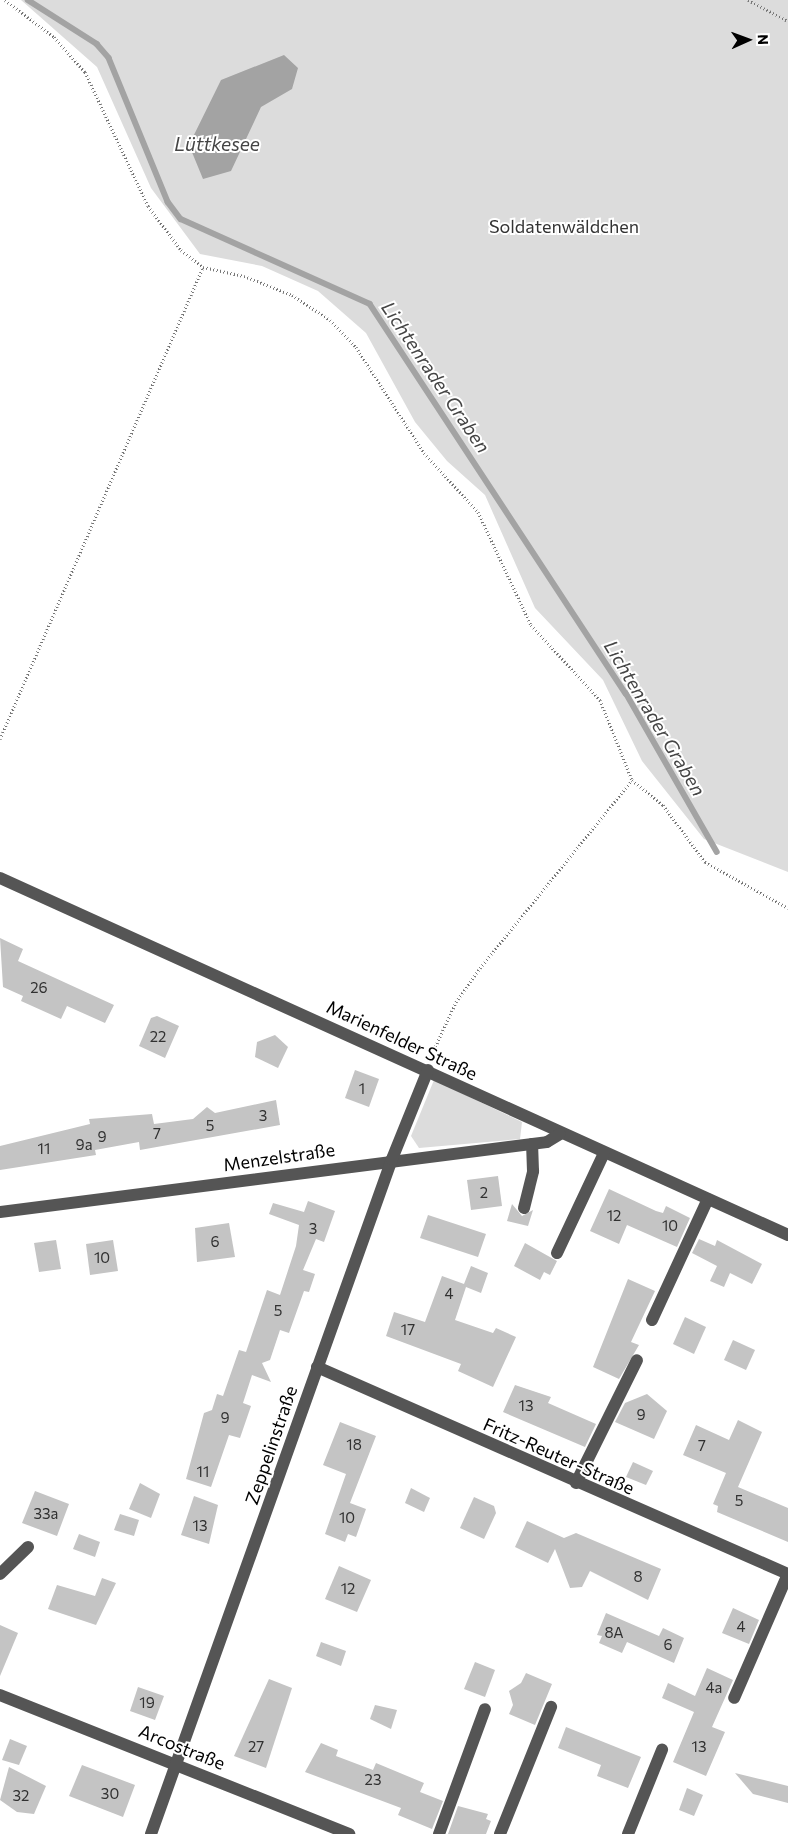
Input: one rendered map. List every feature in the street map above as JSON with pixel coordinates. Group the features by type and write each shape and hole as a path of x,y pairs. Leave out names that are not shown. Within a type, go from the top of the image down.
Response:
{"street":[{"name":"Marienfelder Straße","path":"0,878 427,1069 560,1134 788,1235"},
{"name":"Zeppelinstraße","path":"151,1834 392,1159 427,1069"},
{"name":"Menzelstraße","path":"0,1212 392,1159 532,1144 560,1134"},
{"path":"524,1208 533,1171 532,1144"},
{"path":"557,1253 604,1153"},
{"path":"652,1320 708,1199"},
{"path":"576,1483 637,1360"},
{"name":"Fritz-Reuter-Straße","path":"317,1367 576,1483 788,1574"},
{"path":"0,1574 28,1547"},
{"path":"734,1698 788,1574"},
{"name":"Arcostraße","path":"0,1695 349,1834"},
{"path":"500,1834 551,1707"},
{"path":"439,1834 484,1709"},
{"path":"628,1834 662,1750"}],"path":[{"path":"5,0 54,37 85,72 148,206 168,236 202,267 244,276 292,295 330,320 356,347 424,453 478,512 532,625 600,700 632,780 663,805 705,862 788,908"},
{"path":"748,0 788,21"},
{"path":"0,739 202,267"},
{"path":"427,1069 456,1002 480,968 632,780"}],"green space":[{"name":"Soldatenwäldchen","path":"21,0 788,0 788,872 704,839 642,761 603,680 535,608 485,495 447,461 415,422 366,333 318,291 262,266 200,254 151,188 97,67"},
{"path":"434,1080 522,1122 520,1139 419,1148 411,1136"}],"water":[{"name":"Lüttkesee","path":"284,55 298,68 292,89 261,107 231,171 203,179 189,145 221,80"}],"building":[{"path":"0,938 23,949 18,961 114,1005 105,1023 67,1006 61,1019 21,1001 23,996 3,987"},
{"path":"157,1016 179,1026 165,1058 139,1046 151,1018"},
{"path":"275,1035 288,1047 278,1068 255,1057 257,1042"},
{"path":"355,1070 379,1079 369,1107 345,1098"},
{"path":"276,1100 280,1125 140,1150 139,1142 95,1150 96,1155 0,1170 0,1146 90,1124 89,1119 152,1114 154,1124 193,1119 207,1107 215,1113"},
{"path":"498,1176 502,1206 471,1210 467,1180"},
{"path":"609,1189 656,1211 663,1213 666,1206 690,1218 677,1247 627,1225 619,1244 590,1231"},
{"path":"308,1201 335,1211 324,1242 316,1239 303,1270 315,1274 309,1292 304,1291 289,1333 280,1330 270,1360 262,1363 271,1382 252,1375 243,1403 251,1406 240,1438 229,1435 211,1487 186,1479 204,1413 212,1410 217,1394 223,1396 239,1350 246,1352 267,1290 280,1295 296,1246 299,1225 269,1214 273,1203 304,1212"},
{"path":"512,1204 522,1216 533,1210 528,1226 507,1221"},
{"path":"428,1215 486,1234 478,1257 420,1238"},
{"path":"229,1223 235,1257 197,1262 195,1228"},
{"path":"699,1239 715,1246 717,1240 762,1264 752,1284 730,1273 724,1287 710,1281 717,1266 692,1253"},
{"path":"56,1240 61,1269 39,1272 34,1243"},
{"path":"113,1240 118,1271 90,1275 86,1244"},
{"path":"525,1243 557,1261 550,1275 544,1272 540,1280 514,1266"},
{"path":"471,1266 488,1273 481,1293 466,1287 455,1320 493,1333 496,1328 516,1337 493,1387 458,1371 461,1364 386,1336 394,1312 425,1322 442,1276 464,1284"},
{"path":"628,1279 655,1291 631,1342 639,1345 619,1379 593,1367"},
{"path":"685,1317 706,1327 694,1354 673,1344"},
{"path":"733,1340 755,1350 746,1370 724,1360"},
{"path":"515,1385 551,1397 548,1403 596,1424 585,1447 503,1412"},
{"path":"647,1394 667,1411 654,1439 615,1422 625,1403"},
{"path":"738,1420 762,1432 738,1487 788,1508 788,1542 717,1512 718,1506 713,1504 726,1473 683,1455 696,1425 729,1440"},
{"path":"340,1422 376,1436 350,1503 366,1509 356,1537 348,1534 345,1542 325,1534 346,1474 323,1465"},
{"path":"633,1462 653,1471 646,1485 626,1477"},
{"path":"140,1483 160,1494 151,1518 129,1509"},
{"path":"411,1488 430,1498 424,1512 405,1503"},
{"path":"35,1491 69,1504 57,1536 22,1523"},
{"path":"194,1496 218,1505 209,1544 181,1535"},
{"path":"474,1497 494,1506 496,1513 484,1539 460,1528"},
{"path":"120,1514 139,1520 134,1536 114,1530"},
{"path":"527,1521 564,1538 576,1533 661,1569 648,1600 590,1571 582,1587 570,1588 555,1549 548,1563 515,1547"},
{"path":"79,1534 100,1542 95,1557 73,1549"},
{"path":"339,1566 371,1580 357,1612 325,1599"},
{"path":"102,1578 116,1583 96,1625 48,1609 57,1585 95,1596"},
{"path":"733,1608 759,1620 749,1644 722,1633"},
{"path":"606,1613 659,1636 663,1628 684,1638 674,1663 627,1642 622,1653 599,1643 602,1636 597,1635"},
{"path":"0,1625 18,1633 0,1676"},
{"path":"321,1642 346,1651 341,1666 316,1656"},
{"path":"475,1662 495,1670 485,1697 464,1689"},
{"path":"707,1668 733,1680 712,1727 725,1732 706,1776 673,1762 694,1712 662,1698 668,1683 695,1696"},
{"path":"526,1673 552,1684 535,1725 509,1714 513,1705 509,1691 521,1683"},
{"path":"269,1679 292,1688 266,1768 234,1756"},
{"path":"138,1687 164,1696 155,1720 130,1711"},
{"path":"375,1705 397,1710 391,1729 370,1719"},
{"path":"566,1727 641,1757 628,1788 597,1776 601,1765 558,1748"},
{"path":"10,1739 27,1746 19,1765 2,1760"},
{"path":"321,1743 338,1750 336,1756 373,1770 376,1763 424,1783 420,1792 443,1801 432,1829 398,1815 401,1808 305,1772"},
{"path":"82,1765 135,1785 123,1817 69,1796"},
{"path":"9,1767 46,1786 34,1814 17,1812 0,1800"},
{"path":"735,1773 788,1786 788,1803 753,1794"},
{"path":"687,1788 703,1795 694,1816 679,1810"},
{"path":"458,1806 488,1814 486,1819 491,1821 486,1834 448,1834"}],"waterway":[{"name":"Lichtenrader Graben","path":"28,0 97,44 109,58 168,202 181,219 370,304 626,693 717,852"}]}
